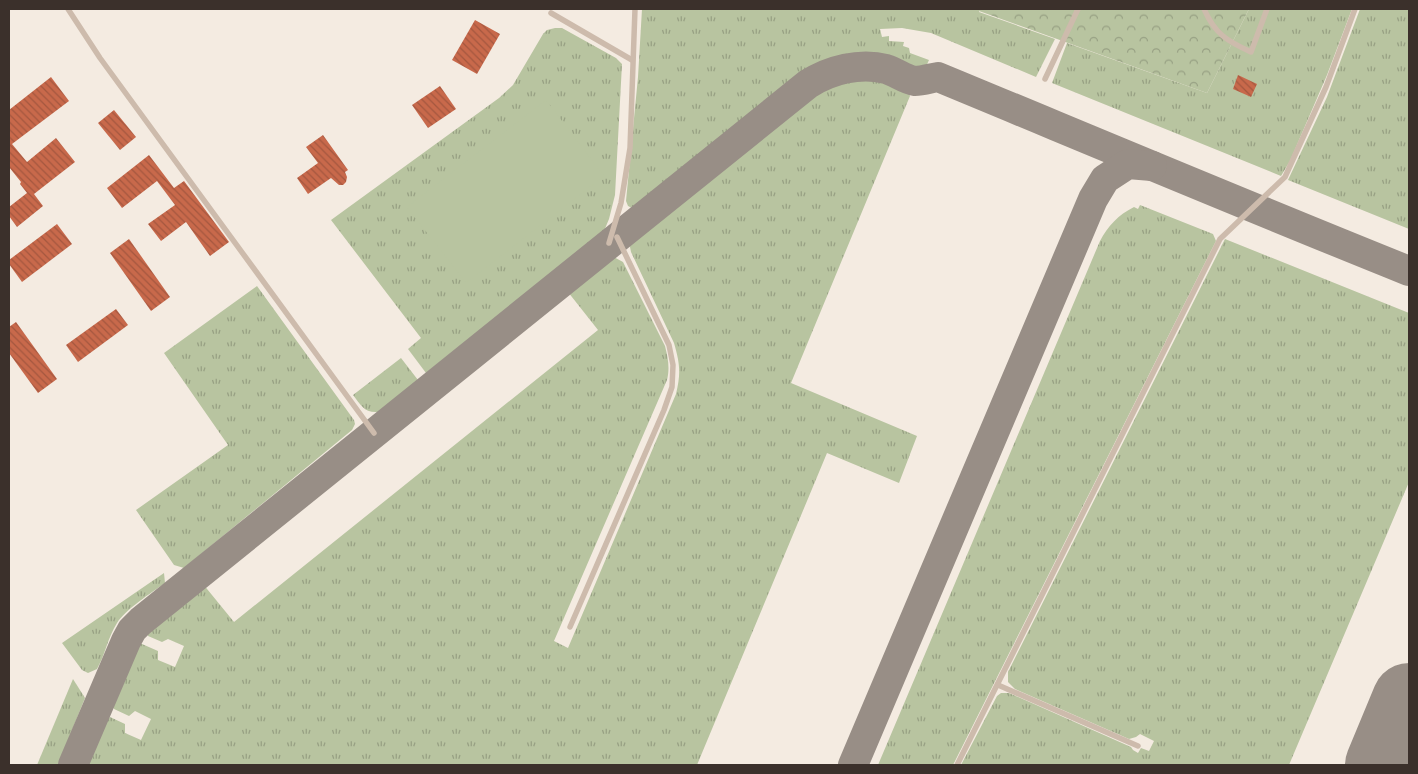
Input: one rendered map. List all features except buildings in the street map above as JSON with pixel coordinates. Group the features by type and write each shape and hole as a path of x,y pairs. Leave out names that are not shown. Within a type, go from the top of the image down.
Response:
{"lane":[{"path":"68,9 105,66 374,433"},
{"path":"609,244 620,203 630,148 635,9"},
{"path":"1046,79 1078,9"},
{"path":"1204,9 1220,34 1229,42 1251,52 1267,9"},
{"path":"957,765 1220,239 1285,178 1326,88 1355,9"},
{"path":"551,13 632,60"},
{"path":"570,627 664,410 672,387 673,366 669,345 617,237"},
{"path":"998,685 1138,746"}],"green space":[{"path":"642,9 980,9 979,12 1055,39 1036,77 931,33 902,28 880,29 882,37 889,36 889,41 904,42 903,46 909,48 910,53 929,60 924,71 918,74 910,74 888,65 866,62 846,64 816,74 806,79 701,163 697,158 634,209 628,206 626,201 638,77"},
{"path":"980,9 1249,9 1207,93 979,11"},
{"path":"1249,9 1352,9 1327,75 1290,161 1281,176 1052,83 1067,43 1207,93"},
{"path":"1360,9 1409,9 1409,229 1288,180 1327,97"},
{"path":"562,28 616,58 622,64 615,195 609,219 604,231 426,373 408,349 421,338 331,220 499,98 513,85 543,34 547,30"},
{"path":"873,72 891,76 901,81 910,96 791,383 917,436 899,483 827,453 697,765 86,765 106,720 110,717 125,724 125,733 141,740 151,719 135,711 129,716 114,709 112,705 138,644 158,651 158,660 175,667 184,646 168,639 162,642 148,636 148,630 203,584 234,622 598,330 568,292 612,256 623,262 665,346 668,376 554,641 568,648 676,394 679,380 679,363 674,343 631,252 629,242 712,176 708,170 809,90 840,76"},
{"path":"546,100 604,176 466,283 407,207"},
{"path":"1140,205 1213,234 1216,241 953,765 878,765 1100,241 1106,230 1118,217 1134,207 1138,209"},
{"path":"1225,239 1409,313 1409,482 1289,765 961,765 997,696 1001,693 1009,693 1131,747 1138,753 1141,748 1149,751 1154,741 1140,734 1129,739 1015,689 1008,682 1008,672"},
{"path":"257,286 354,420 355,424 352,430 184,568 174,565 136,510 228,445 164,353"},
{"path":"401,358 418,380 378,412 366,410 353,395"},
{"path":"164,573 165,583 132,607 117,623 97,669 88,673 82,670 62,643"},
{"path":"73,679 85,698 58,765 37,765"}],"taxiway":[{"path":"73,765 126,641 132,630 141,621 808,84 835,71 866,66 886,69 915,81 938,77 1409,271"},
{"path":"853,765 1093,199 1105,179 1128,164 1152,166"}],"runway":[{"path":"1382,765 1409,700"}]}
